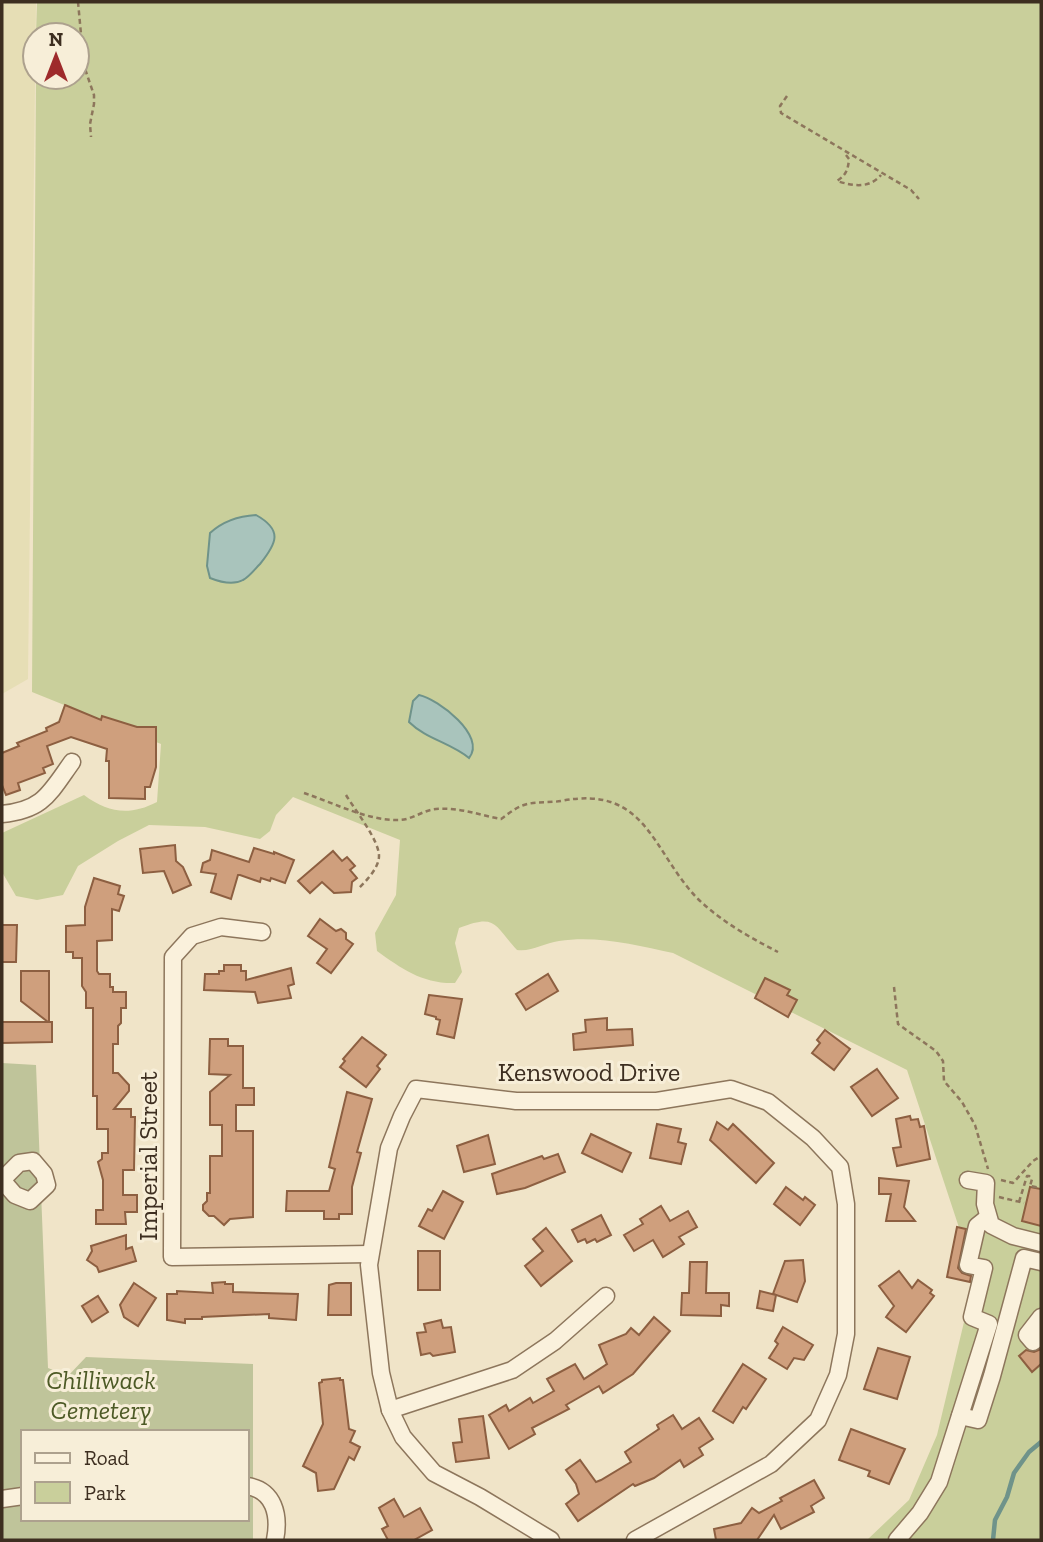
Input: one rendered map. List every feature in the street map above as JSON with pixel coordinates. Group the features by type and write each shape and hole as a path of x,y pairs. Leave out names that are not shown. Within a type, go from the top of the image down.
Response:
{"street":[{"path":"2,814 24,812 46,799 72,762"},
{"name":"Imperial Street","path":"262,932 221,927 192,936 173,957 172,1257 370,1254"},
{"name":"Kenswood Drive","path":"551,1540 480,1497 433,1473 403,1437 390,1410 381,1373 369,1265 389,1149 416,1089 516,1101 657,1101 731,1089 768,1102 813,1138 840,1167 846,1204 846,1334 838,1375 818,1420 771,1464 635,1540"},
{"path":"968,1180 986,1184 987,1218 991,1225 999,1231 1041,1243"},
{"path":"897,1540 920,1513 939,1482 989,1324 972,1317 984,1268 968,1265 977,1226 987,1218"},
{"path":"960,1416 978,1420 1024,1258 1041,1262"},
{"path":"390,1410 512,1370 555,1341 606,1296"},
{"path":"1041,1317 1027,1335 1033,1342 1041,1335"},
{"path":"248,1486 261,1488 268,1495 275,1511 275,1540"},
{"path":"2,1499 21,1496"}],"path":[{"path":"78,2 84,66 94,104 90,124 91,137"},
{"path":"787,96 780,106 780,113 911,190 919,199"},
{"path":"844,152 849,159 848,168 845,176 837,181 863,186 872,184 882,175"},
{"path":"304,793 384,819 403,820 436,809 462,810 501,819 524,805 580,797 605,800 637,818 653,834 697,897 732,927 778,953"},
{"path":"346,795 374,840 379,857 371,874 358,889"},
{"path":"894,987 898,1024 936,1051 943,1061 944,1082 962,1102 975,1125 984,1162 990,1171"},
{"path":"995,1177 1013,1182 1041,1156"},
{"path":"1019,1202 1029,1175 1032,1179 1030,1186 1041,1188"},
{"path":"986,1194 1024,1203"}],"shaded area":[{"path":"2,2 36,2 36,21 21,21 21,91 35,91 28,679 2,694"}],"green space":[{"path":"37,2 1041,2 1041,1540 867,1540 909,1500 937,1435 975,1276 907,1070 673,953 631,944 573,939 528,950 517,950 494,924 481,922 459,928 455,943 462,972 455,983 433,981 413,974 377,951 375,933 396,895 400,840 293,797 276,815 270,831 260,839 205,827 149,825 78,866 63,895 37,900 16,896 2,872 2,833 84,795 102,806 128,811 157,802 161,744 32,692 36,91 91,91 91,21 36,21"},
{"name":"Chilliwack Cemetery","path":"2,1063 36,1065 48,1368 68,1376 86,1357 253,1364 253,1540 2,1540"}],"water":[{"path":"256,515 274,532 273,543 266,556 250,575 239,582 210,578 207,566 210,533 231,520"},
{"path":"419,695 437,703 466,729 473,749 469,758 423,733 409,722 413,701"}],"building":[{"path":"65,705 101,720 102,716 137,727 156,727 156,767 150,787 145,787 145,799 109,798 107,749 71,737 47,746 53,764 43,768 45,773 18,783 20,790 6,795 2,785 2,753 19,746 17,743 47,731 46,728 59,722"},
{"path":"175,845 176,861 183,867 191,885 173,893 164,871 143,873 140,849"},
{"path":"254,848 294,860 285,883 271,878 270,881 261,878 260,882 238,875 231,899 211,892 216,874 201,872 203,863 210,860 212,850 249,862"},
{"path":"333,851 342,861 347,857 355,866 350,870 357,878 352,882 351,892 334,893 322,882 310,893 298,881"},
{"path":"94,878 120,886 118,894 124,896 119,911 112,909 112,940 97,941 97,971 99,974 110,974 110,987 113,987 113,992 126,992 126,1008 121,1008 121,1023 118,1026 118,1044 113,1044 113,1073 118,1073 129,1085 129,1091 114,1109 131,1109 131,1117 135,1117 134,1170 123,1170 123,1195 137,1195 137,1212 125,1212 126,1224 96,1224 96,1210 103,1210 103,1180 98,1162 102,1159 102,1153 108,1153 108,1129 97,1129 97,1096 93,1096 93,1008 86,1008 86,992 82,986 82,958 73,958 73,952 66,952 66,926 85,925 85,907"},
{"path":"320,919 336,931 341,929 346,933 346,939 353,944 331,973 317,963 327,949 308,936"},
{"path":"2,925 17,925 16,962 2,962"},
{"path":"224,965 241,965 241,971 246,971 246,980 291,968 294,984 288,986 291,998 258,1003 255,992 204,990 205,974 219,974 219,971 224,971"},
{"path":"21,971 49,971 49,1022 52,1022 52,1042 2,1043 2,1022 48,1022 21,1001"},
{"path":"548,974 558,991 526,1010 516,994"},
{"path":"765,978 790,990 787,995 797,1000 788,1017 755,998"},
{"path":"429,995 462,999 454,1038 437,1034 440,1020 425,1014"},
{"path":"607,1018 607,1030 632,1029 633,1045 574,1050 573,1034 586,1032 585,1020"},
{"path":"825,1030 850,1049 834,1070 812,1053"},
{"path":"362,1037 386,1055 377,1066 380,1069 366,1087 340,1067 345,1061 343,1059"},
{"path":"210,1039 228,1039 228,1046 243,1046 243,1088 254,1088 254,1105 236,1105 236,1131 253,1131 253,1217 230,1219 224,1225 203,1210 207,1193 210,1193 210,1156 222,1156 222,1125 210,1125 210,1092 230,1075 209,1074"},
{"path":"877,1069 898,1098 872,1116 851,1087"},
{"path":"347,1092 372,1099 357,1152 361,1153 352,1187 352,1214 339,1214 339,1219 324,1219 324,1211 286,1211 287,1191 329,1191 335,1169 329,1167"},
{"path":"910,1116 911,1120 918,1119 920,1127 924,1126 930,1159 897,1166 893,1148 901,1147 896,1119"},
{"path":"717,1122 728,1130 733,1124 774,1163 756,1183 710,1140"},
{"path":"657,1124 681,1129 678,1142 686,1144 681,1164 650,1158"},
{"path":"591,1134 631,1153 622,1172 582,1153"},
{"path":"488,1135 495,1164 464,1172 457,1146"},
{"path":"558,1154 565,1172 525,1188 497,1194 492,1174 542,1156 544,1159"},
{"path":"879,1178 909,1181 904,1207 915,1221 886,1221 891,1194 879,1194"},
{"path":"786,1187 815,1205 800,1225 774,1204"},
{"path":"1030,1187 1041,1189 1041,1226 1022,1221"},
{"path":"443,1191 463,1202 444,1239 419,1226 428,1209 432,1211"},
{"path":"661,1206 670,1221 688,1211 697,1227 679,1237 684,1244 663,1257 653,1240 634,1251 624,1235 643,1224 640,1219"},
{"path":"601,1215 611,1235 597,1242 595,1239 587,1243 585,1239 578,1242 572,1230"},
{"path":"957,1227 966,1229 958,1268 962,1273 971,1276 970,1282 947,1277"},
{"path":"546,1228 572,1261 541,1286 525,1266 543,1251 533,1239"},
{"path":"126,1235 126,1249 132,1247 136,1261 99,1272 97,1267 87,1260 92,1251 91,1246"},
{"path":"418,1251 440,1251 440,1290 418,1290"},
{"path":"803,1260 805,1281 797,1302 773,1294 785,1261"},
{"path":"690,1262 707,1262 706,1293 729,1293 729,1306 721,1305 721,1316 681,1315 682,1293 689,1293"},
{"path":"899,1271 912,1288 918,1280 932,1290 930,1293 934,1296 906,1332 886,1317 894,1306 879,1286"},
{"path":"134,1283 156,1298 138,1326 124,1317 120,1305"},
{"path":"212,1283 233,1284 233,1292 298,1294 296,1320 269,1318 269,1314 202,1317 185,1319 185,1323 167,1320 167,1294 177,1294 177,1291 213,1293"},
{"path":"351,1283 351,1315 328,1315 329,1285"},
{"path":"760,1291 776,1295 773,1311 757,1308"},
{"path":"98,1296 108,1312 92,1322 82,1306"},
{"path":"654,1317 670,1331 633,1374 603,1393 599,1386 566,1405 569,1409 532,1428 535,1434 509,1449 489,1415 506,1405 509,1411 530,1398 533,1403 554,1391 547,1379 575,1364 584,1379 607,1364 599,1345 626,1334 631,1328 639,1335"},
{"path":"441,1320 443,1328 451,1327 455,1352 421,1355 417,1333 426,1332 424,1324"},
{"path":"783,1327 813,1345 804,1360 794,1358 787,1369 769,1358 778,1344 775,1341"},
{"path":"878,1348 910,1357 897,1399 864,1389"},
{"path":"1041,1349 1041,1364 1032,1372 1019,1356 1026,1350 1034,1352"},
{"path":"743,1364 766,1379 733,1423 713,1411"},
{"path":"322,1380 343,1380 349,1429 355,1431 350,1442 360,1447 354,1460 349,1457 334,1489 318,1491 316,1473 303,1466 323,1424 319,1383"},
{"path":"673,1415 682,1429 699,1418 713,1439 699,1448 703,1455 684,1467 680,1460 654,1478 635,1486 633,1484 578,1521 566,1504 579,1494 576,1484 566,1470 580,1460 596,1482 601,1480 631,1462 625,1452 659,1429 657,1425"},
{"path":"483,1416 489,1458 456,1462 453,1443 462,1442 459,1419"},
{"path":"851,1429 905,1449 889,1484 868,1476 870,1471 839,1460"},
{"path":"814,1480 824,1498 811,1506 814,1512 781,1529 774,1515 757,1540 716,1540 714,1529 741,1523 752,1508 759,1513"},
{"path":"394,1499 404,1517 420,1508 432,1530 414,1540 388,1540 382,1529 388,1526 379,1508"}],"waterway":[{"path":"993,1540 995,1520 1007,1497 1014,1473 1029,1452 1041,1442"}]}
